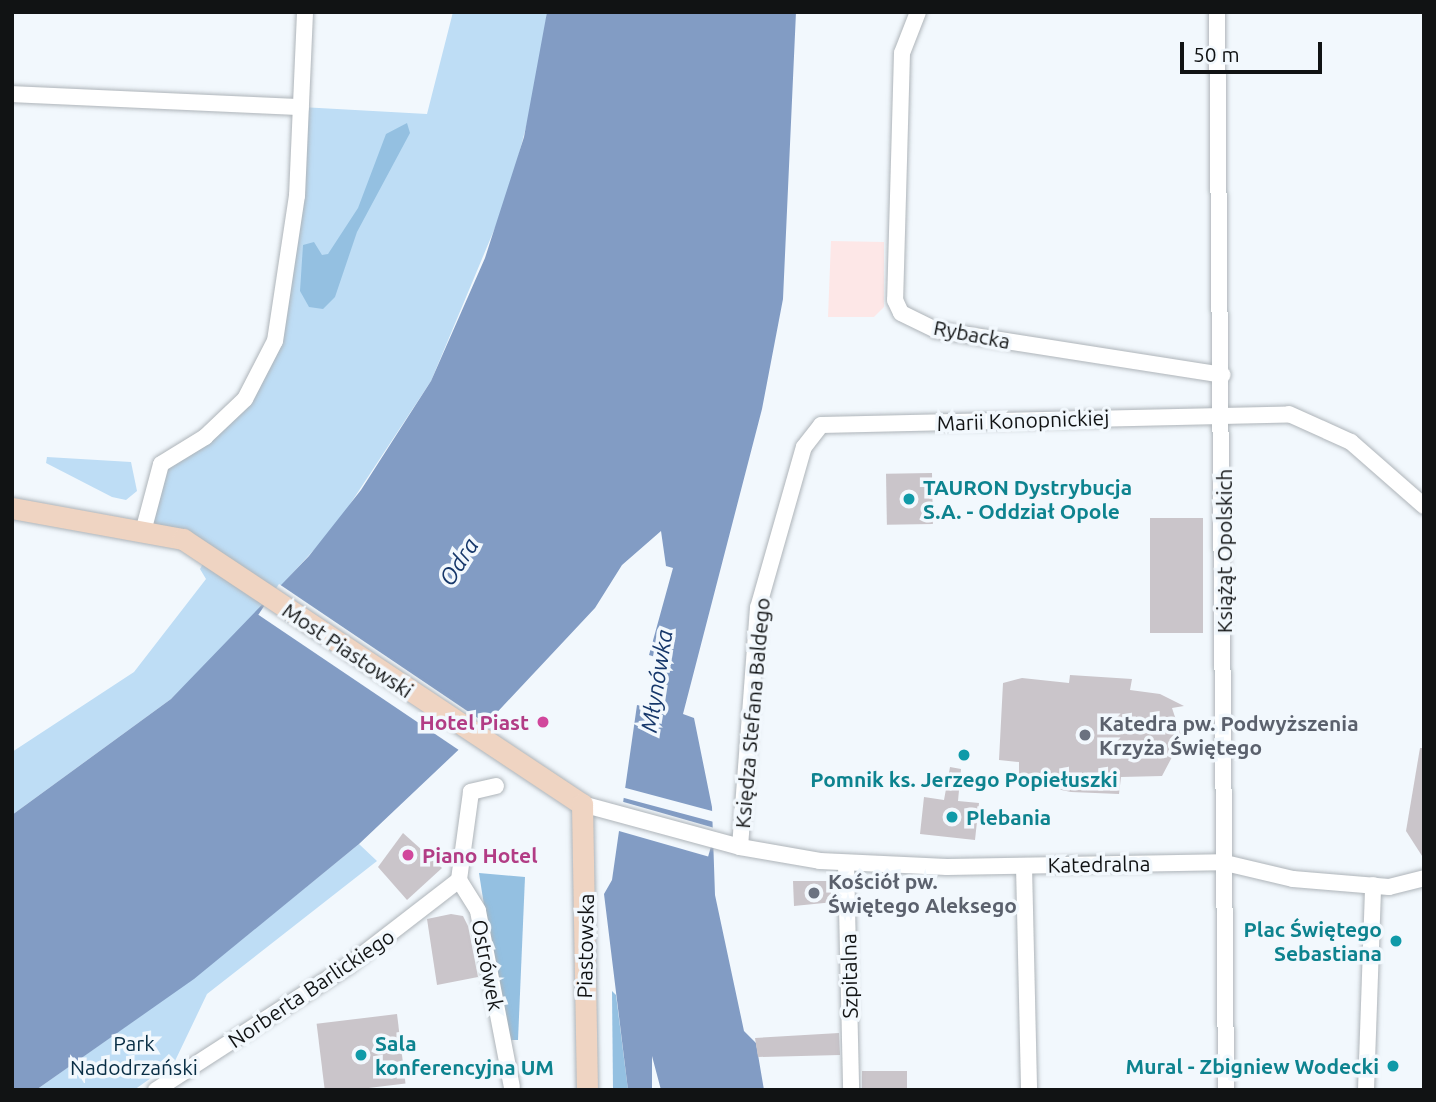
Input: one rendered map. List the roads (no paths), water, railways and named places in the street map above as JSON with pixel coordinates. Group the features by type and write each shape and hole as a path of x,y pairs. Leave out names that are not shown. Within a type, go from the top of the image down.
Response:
{"street":[{"path":"144,528 161,464 232,414 270,357 288,271 301,107 305,12"},
{"name":"Rybacka","path":"918,12 902,53 895,300 901,313 936,330 1222,375"},
{"name":"Książąt Opolskich","path":"1217,12 1224,414 1221,862 1226,1090"},
{"path":"12,94 301,107"},
{"name":"Marii Konopnickiej","path":"821,425 1289,414 1322,426 1351,442 1424,506"},
{"name":"Księdza Stefana Baldego","path":"740,847 758,608 804,447 821,425"},
{"name":"Most Piastowski","path":"12,508 144,528 208,555 487,745 582,804"},
{"path":"459,880 471,792 496,786"},
{"name":"Katedralna","path":"582,804 616,816 740,847 846,863 1024,866 1221,862 1293,879 1373,885"},
{"name":"Piastowska","path":"582,804 587,1090"},
{"name":"Szpitalna","path":"846,863 851,1090"},
{"path":"1024,866 1029,1090"},
{"path":"1366,1090 1373,885 1401,886 1424,878"},
{"name":"Ostrówek","path":"459,880 478,911 512,1087"},
{"name":"Norberta Barlickiego","path":"156,1090 349,965 459,880"}],"water":[{"name":"Odra","path":"547,12 796,12 783,299 762,409 683,714 694,718 712,807 715,895 744,1031 756,1043 764,1090 661,1090 652,1056 652,1090 628,1090 604,894 612,880 637,705 651,708 665,660 649,655 673,568 666,566 661,531 622,565 595,608 489,721 359,844 194,979 36,1090 12,1090 12,815 171,699 309,556 361,490 431,381 485,258 524,137"}],"place":[{"name":"TAURON Dystrybucja S.A. - Oddział Opole","path":"909,499"},
{"name":"Hotel Piast","path":"543,722"},
{"name":"Katedra pw. Podwyższenia Krzyża Świętego","path":"1085,735"},
{"name":"Pomnik ks. Jerzego Popiełuszki","path":"964,755"},
{"name":"Plebania","path":"952,817"},
{"name":"Piano Hotel","path":"408,855"},
{"name":"Kościół pw. Świętego Aleksego","path":"814,893"},
{"name":"Plac Świętego Sebastiana","path":"1396,941"},
{"name":"Sala konferencyjna UM","path":"361,1055"},
{"name":"Mural - Zbigniew Wodecki","path":"1393,1066"}],"water label":[{"name":"Młynówka","path":"657,681"}],"park label":[{"name":"Park Nadodrzański","path":"134,1055"}]}
